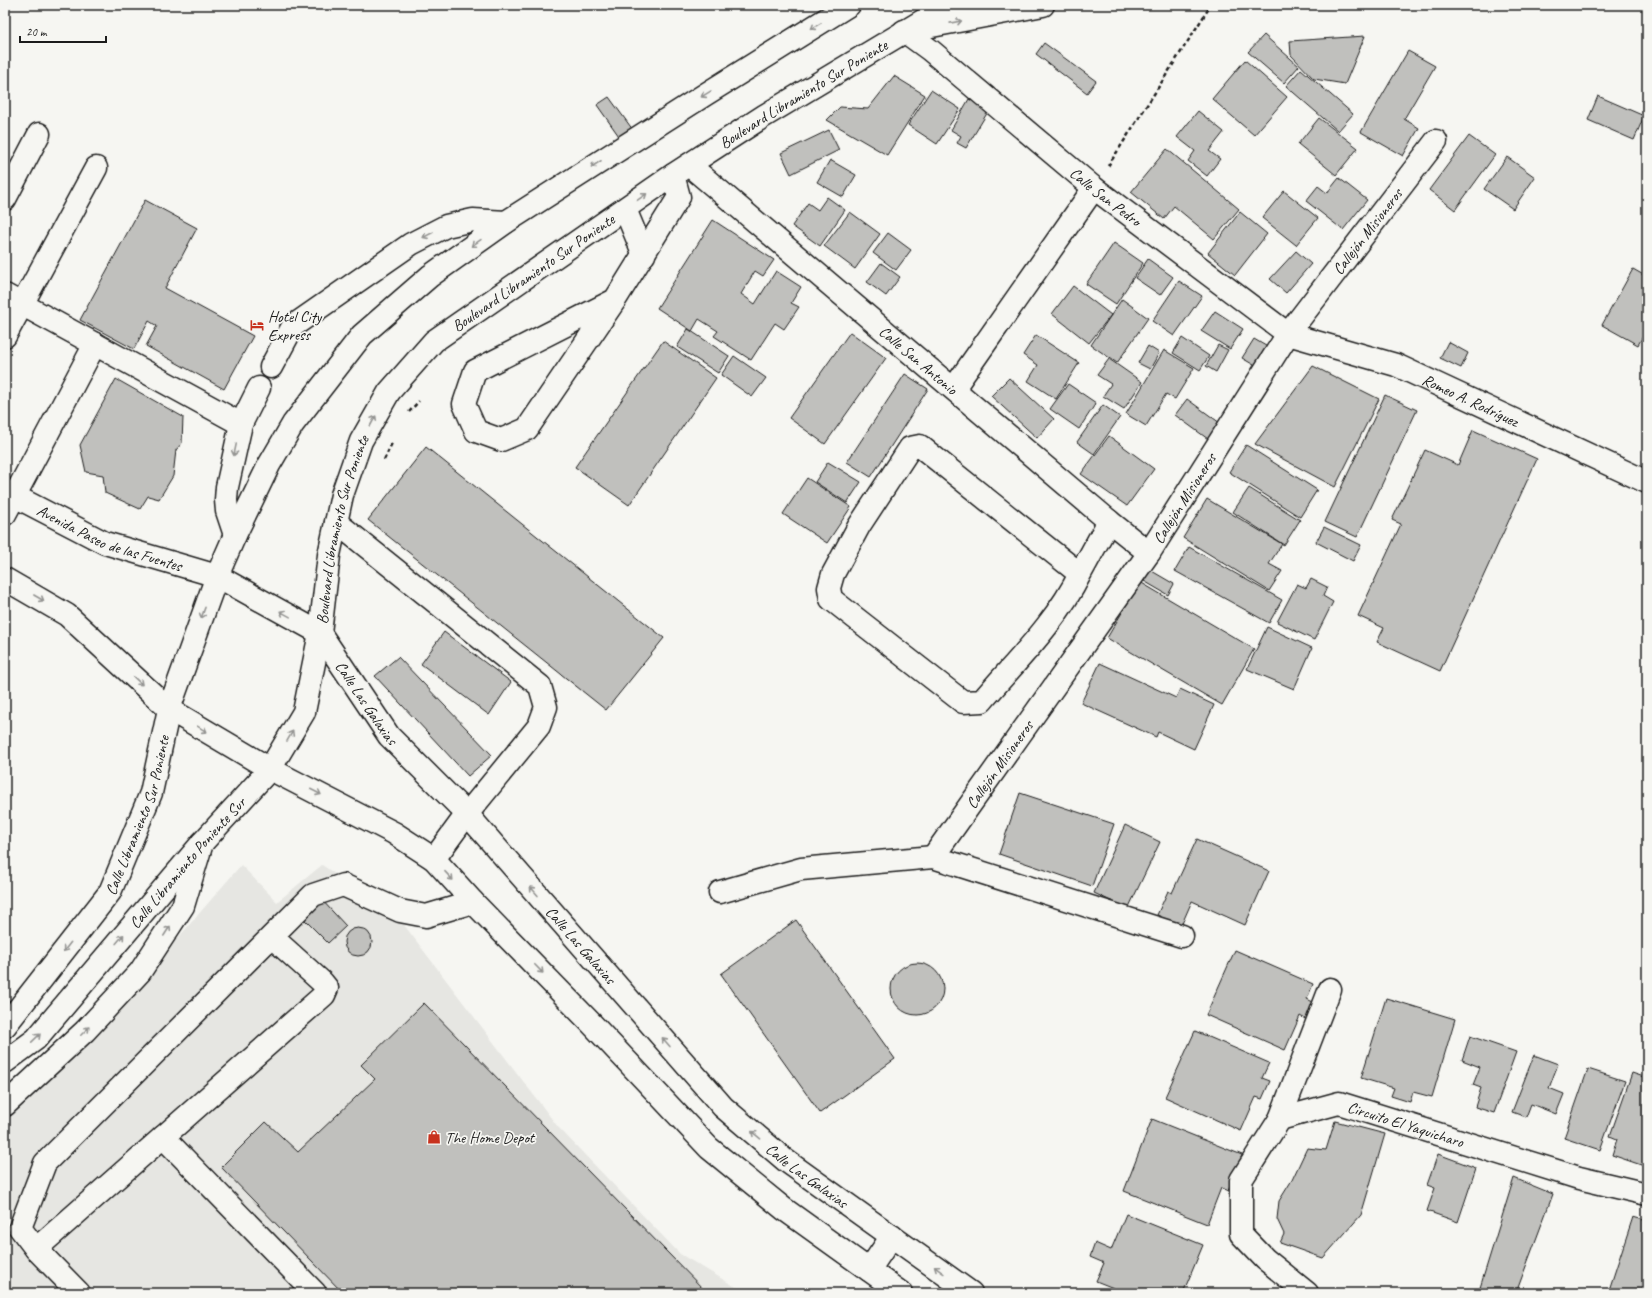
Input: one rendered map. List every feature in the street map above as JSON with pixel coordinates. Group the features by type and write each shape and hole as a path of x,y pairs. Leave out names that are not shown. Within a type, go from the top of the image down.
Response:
{"street":[{"path":"217,576 269,465 293,424 362,335 430,276 506,222 706,94 849,5"},
{"path":"904,32 949,5"},
{"path":"904,32 1044,5"},
{"name":"Calle San Pedro","path":"904,32 930,50 1094,188 1288,334"},
{"name":"Boulevard Libramiento Sur Poniente","path":"320,633 329,555 336,522 342,495 361,441 389,392 434,341 681,170 764,116 904,32"},
{"path":"5,198 39,134"},
{"name":"Callejón Misioneros","path":"933,857 1149,552 1288,334 1436,141"},
{"path":"5,336 13,300 96,168"},
{"path":"615,300 475,372 464,404 476,431 501,440 527,429 615,300 679,197 681,170"},
{"name":"Calle San Antonio","path":"681,170 954,388 1109,521 1149,552"},
{"path":"954,388 1094,188"},
{"path":"625,209 644,254"},
{"path":"271,367 293,326 411,244 446,226 473,220 506,222"},
{"path":"13,300 241,424"},
{"name":"Romeo A. Rodríguez","path":"1288,334 1396,365 1647,482"},
{"path":"8,500 95,344"},
{"path":"235,535 227,511 227,487 241,424 259,388"},
{"path":"1080,574 920,446 910,448 859,526 833,574 829,588 831,599 963,702 982,701 1056,616 1069,596 1109,521"},
{"name":"Avenida Paseo de las Fuentes","path":"8,500 104,543 217,576"},
{"path":"336,522 540,686 546,707 539,726 467,814 434,859"},
{"name":"Calle Las Galaxias","path":"217,576 320,633 389,736 467,814 723,1108 785,1160 971,1293"},
{"name":"Calle Libramiento Sur Poniente","path":"5,1026 110,892 151,792 169,709 217,576"},
{"path":"5,579 67,615 169,709 270,769 394,832 434,859 473,902 591,1023 709,1148 784,1209 901,1293"},
{"name":"Calle Libramiento Poniente Sur","path":"5,1062 36,1039 202,843 270,769 304,712 320,633"},
{"path":"5,1105 85,1031 140,972 183,906 202,843"},
{"path":"720,892 801,869 933,857 1182,936"},
{"path":"79,1293 36,1249 20,1228 45,1163 313,895 343,885 400,911 426,916 473,902"},
{"path":"36,1249 324,995 327,988 324,983 272,937"},
{"path":"1307,1293 1265,1259 1241,1234 1241,1180 1280,1120 1330,989"},
{"name":"Circuito El Yaquicharo","path":"1280,1120 1339,1103 1579,1178 1647,1194"},
{"path":"163,1137 315,1293"},
{"path":"869,1270 892,1236"}],"path":[{"path":"1094,188 1211,5"}],"shaded area":[{"path":"241,865 277,902 322,865 398,917 558,1127 680,1254 746,1293 5,1293 5,1113 152,968"}],"building":[{"path":"1264,35 1299,66 1284,83 1248,52"},
{"path":"1365,36 1345,84 1314,79 1291,55 1290,41"},
{"path":"1044,43 1096,81 1087,93 1036,54"},
{"path":"1408,51 1435,66 1404,119 1419,128 1403,156 1361,132"},
{"path":"1245,60 1287,97 1254,135 1212,99"},
{"path":"1301,69 1353,114 1338,131 1286,86"},
{"path":"894,76 925,95 887,155 827,120 840,107 868,109"},
{"path":"931,90 960,109 937,144 908,125"},
{"path":"1598,96 1644,116 1634,140 1588,120"},
{"path":"609,97 633,130 621,139 597,105"},
{"path":"969,99 989,110 966,148 957,143 961,136 951,130"},
{"path":"1198,111 1224,132 1209,151 1220,159 1207,176 1188,161 1195,151 1177,137"},
{"path":"1319,118 1358,148 1336,175 1298,144"},
{"path":"829,130 839,150 791,174 781,153"},
{"path":"1469,136 1495,155 1455,210 1429,190"},
{"path":"1167,149 1239,209 1214,239 1174,206 1164,219 1131,192"},
{"path":"1507,157 1535,177 1513,209 1484,189"},
{"path":"830,160 856,175 843,197 817,182"},
{"path":"1339,178 1367,200 1343,230 1306,201 1318,186 1327,193"},
{"path":"1284,191 1318,218 1296,245 1262,218"},
{"path":"827,197 845,210 820,246 792,226 808,203 818,210"},
{"path":"145,200 197,228 165,288 253,336 224,389 146,346 157,326 149,321 134,349 80,320"},
{"path":"850,212 880,234 855,269 824,246"},
{"path":"1240,212 1267,234 1235,275 1208,253"},
{"path":"713,220 774,260 763,276 755,271 741,294 755,304 776,271 801,287 791,303 799,307 784,329 775,323 751,360 714,336 718,331 699,319 692,331 657,308"},
{"path":"888,233 911,250 896,270 873,253"},
{"path":"1114,243 1143,263 1116,304 1086,284"},
{"path":"1296,251 1311,264 1286,293 1270,279"},
{"path":"1148,259 1173,277 1160,295 1135,278"},
{"path":"881,263 900,277 886,296 867,282"},
{"path":"1633,269 1647,277 1647,329 1638,345 1602,325"},
{"path":"1179,281 1202,296 1174,336 1152,321"},
{"path":"1073,286 1111,315 1089,343 1052,314"},
{"path":"1122,299 1148,318 1117,363 1091,345"},
{"path":"1215,311 1243,329 1230,349 1201,331"},
{"path":"688,329 729,356 718,373 677,347"},
{"path":"850,332 886,358 825,444 789,418"},
{"path":"1036,335 1079,363 1056,399 1028,381 1038,365 1023,355"},
{"path":"1182,338 1209,356 1200,370 1173,353"},
{"path":"1254,339 1271,349 1259,368 1242,358"},
{"path":"663,341 716,378 629,505 575,467"},
{"path":"1448,342 1468,353 1461,368 1440,358"},
{"path":"1218,345 1228,350 1216,372 1206,366"},
{"path":"1148,346 1159,353 1150,369 1138,363"},
{"path":"1164,350 1194,368 1175,399 1166,394 1146,426 1126,414"},
{"path":"734,356 766,378 752,397 721,375"},
{"path":"1109,359 1142,382 1124,409 1103,396 1111,384 1097,375"},
{"path":"1313,366 1379,399 1335,487 1255,444"},
{"path":"905,374 928,389 871,477 847,462"},
{"path":"1009,378 1054,419 1037,438 991,396"},
{"path":"116,379 183,417 182,443 176,450 173,476 159,499 148,496 140,509 105,493 103,475 86,472 80,445"},
{"path":"1068,384 1096,403 1079,429 1050,409"},
{"path":"1385,395 1417,410 1357,537 1325,522"},
{"path":"1187,399 1220,423 1208,439 1175,415"},
{"path":"1103,405 1120,417 1094,454 1077,442"},
{"path":"1473,430 1537,459 1440,671 1377,642 1384,628 1358,616 1401,524 1392,520 1425,450 1458,465"},
{"path":"1109,436 1154,469 1127,506 1081,474"},
{"path":"1246,445 1317,490 1300,517 1229,472"},
{"path":"426,447 664,638 606,710 368,520"},
{"path":"828,462 861,482 847,503 815,482"},
{"path":"807,478 851,507 827,543 783,514"},
{"path":"1249,488 1300,520 1284,545 1233,512"},
{"path":"1207,499 1282,544 1269,564 1282,571 1269,591 1183,538"},
{"path":"1324,527 1361,545 1353,561 1316,542"},
{"path":"1189,547 1282,600 1269,623 1175,571"},
{"path":"1150,570 1174,584 1168,595 1144,581"},
{"path":"1311,579 1327,587 1323,596 1333,602 1314,640 1277,622 1297,584 1306,588"},
{"path":"1140,582 1254,649 1222,705 1107,638"},
{"path":"1267,627 1312,648 1294,689 1247,669"},
{"path":"444,632 511,682 489,715 421,664"},
{"path":"398,657 492,755 468,776 375,676"},
{"path":"1100,663 1176,698 1180,689 1214,705 1194,749 1158,732 1156,737 1081,703"},
{"path":"1020,793 1114,824 1092,886 999,854"},
{"path":"1125,825 1160,842 1128,909 1094,893"},
{"path":"1197,839 1269,871 1245,925 1192,901 1181,926 1157,915 1168,891 1172,893"},
{"path":"320,898 346,926 328,943 301,916"},
{"path":"796,920 895,1059 820,1113 721,974"},
{"path":"358,928 368,932 372,942 368,952 358,956 348,952 344,942 348,932"},
{"path":"1235,950 1313,984 1307,999 1315,1003 1307,1020 1300,1016 1285,1050 1206,1015"},
{"path":"912,963 922,963 936,970 943,984 943,994 936,1008 922,1015 912,1015 902,1011 895,1004 891,994 891,984 895,974 902,967"},
{"path":"1386,998 1455,1019 1432,1097 1413,1092 1410,1102 1391,1096 1394,1088 1361,1078"},
{"name":"The Home Depot","path":"424,1003 707,1293 343,1293 221,1167 266,1122 298,1152 375,1079 361,1065"},
{"path":"1195,1031 1269,1063 1262,1078 1270,1081 1262,1099 1256,1097 1241,1131 1165,1097"},
{"path":"1470,1036 1516,1052 1494,1113 1475,1107 1481,1088 1473,1085 1480,1067 1462,1060"},
{"path":"1534,1055 1558,1064 1549,1088 1564,1094 1556,1114 1531,1104 1526,1117 1512,1112"},
{"path":"1588,1069 1625,1081 1600,1150 1564,1138"},
{"path":"1632,1073 1647,1078 1647,1167 1612,1155 1617,1139 1610,1136"},
{"path":"1152,1119 1242,1155 1228,1191 1221,1188 1207,1224 1124,1191"},
{"path":"1335,1121 1385,1134 1361,1215 1323,1258 1280,1243 1284,1234 1277,1219 1279,1201 1292,1180 1307,1148 1326,1150"},
{"path":"1438,1154 1476,1168 1458,1222 1427,1211 1435,1188 1427,1185"},
{"path":"1514,1178 1553,1194 1516,1293 1482,1293 1479,1291"},
{"path":"1126,1214 1203,1245 1183,1293 1126,1293 1096,1281 1104,1263 1090,1257 1095,1243 1111,1250"},
{"path":"1633,1217 1647,1221 1647,1293 1608,1293"}],"place":[{"name":"Hotel City Express","path":"257,325"},
{"name":"The Home Depot","path":"434,1137"}]}
